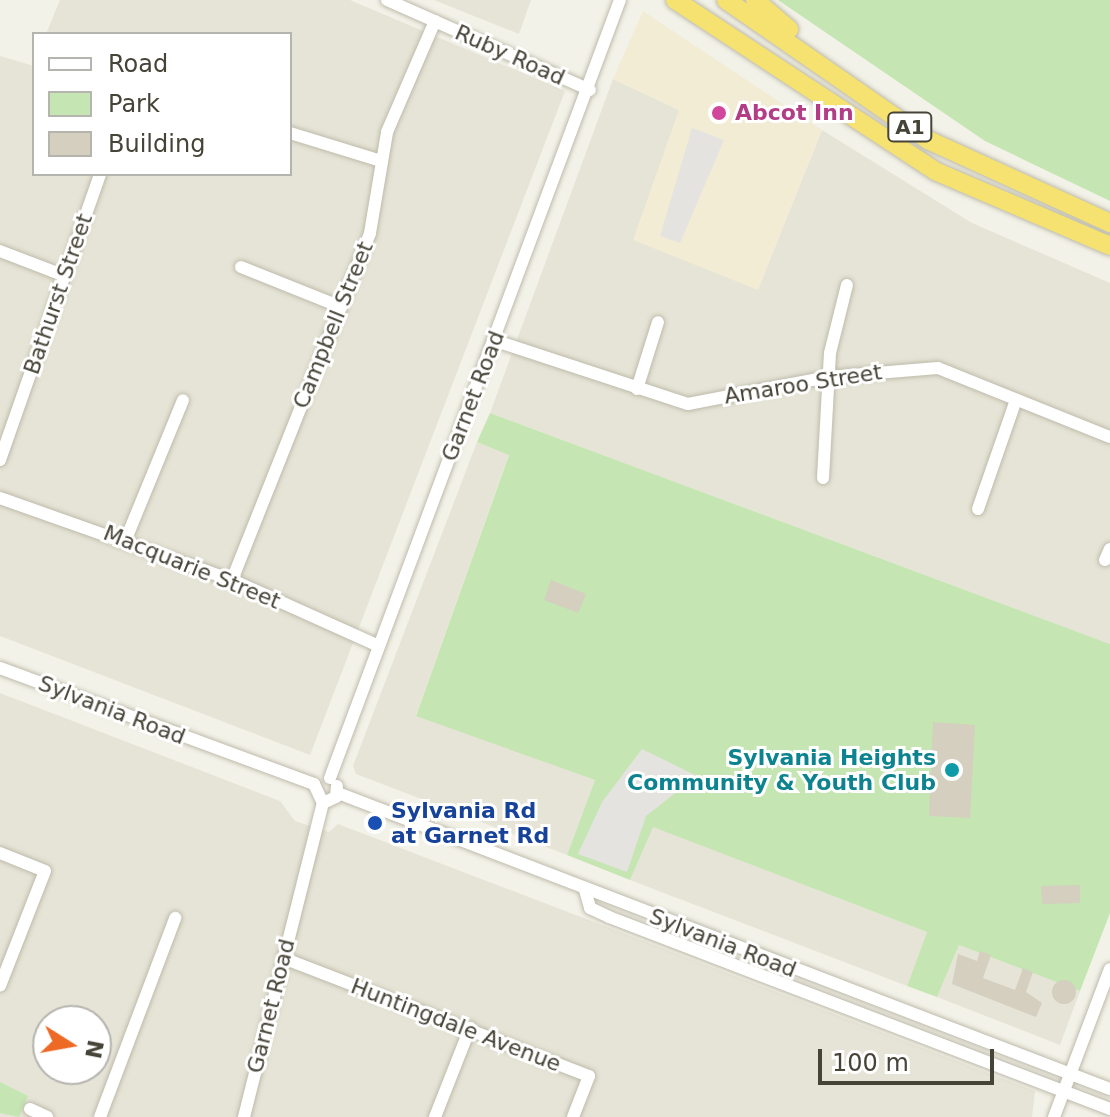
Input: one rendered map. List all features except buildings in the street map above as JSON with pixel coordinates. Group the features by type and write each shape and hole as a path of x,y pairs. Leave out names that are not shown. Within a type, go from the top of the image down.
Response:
{"highway":[{"name":"A1","path":"675,0 935,171 1110,246"},
{"name":"A1","path":"726,0 928,140 1110,223"},
{"path":"755,0 802,51"}],"street":[{"name":"Ruby Road","path":"387,0 590,90"},
{"name":"Garnet Road","path":"330,778 493,340 619,15 620,0"},
{"name":"Garnet Road","path":"619,15 631,0"},
{"name":"Campbell Street","path":"232,580 370,233 378,160 435,21"},
{"path":"292,134 378,160"},
{"name":"Bathurst Street","path":"0,460 99,176"},
{"path":"0,251 65,276"},
{"path":"241,267 341,307"},
{"path":"823,478 828,377 847,285"},
{"path":"637,389 658,322"},
{"name":"Amaroo Street","path":"493,340 688,404 828,377 938,368 1110,437"},
{"path":"126,539 183,400"},
{"path":"978,509 1016,400"},
{"name":"Macquarie Street","path":"0,498 126,539 232,580 379,646"},
{"name":"Sylvania Road","path":"0,668 314,784"},
{"path":"330,778 338,793 323,803 314,784 330,778"},
{"name":"Sylvania Road","path":"338,793 1110,1089"},
{"name":"Garnet Road","path":"244,1117 323,803"},
{"path":"0,853 45,871 0,986"},
{"path":"585,890 590,908 609,917 1110,1109"},
{"path":"100,1117 175,918"},
{"name":"Huntingdale Avenue","path":"283,958 589,1076 573,1117"},
{"path":"1054,1117 1110,969"},
{"path":"435,1117 470,1028"},
{"path":"30,1109 47,1117"}],"shaded area":[{"path":"60,0 350,0 565,91 310,755 0,636 0,56 32,65 32,176 292,176 292,32 47,32"},
{"path":"434,0 531,0 519,34"},
{"path":"643,11 822,130 758,290 633,240 679,110 613,79"},
{"path":"613,79 679,110 758,289 822,130 972,223 1110,283 1110,644 490,413"},
{"path":"692,128 724,140 680,243 660,236"},
{"path":"477,442 509,454 416,715 595,780 567,855 356,774 353,766"},
{"path":"0,693 280,801 295,821 329,832 338,824 1035,1091 1032,1117 0,1117"},
{"path":"642,749 697,776 646,816 627,872 578,854 602,802"},
{"path":"652,826 927,932 907,986 630,880"},
{"path":"959,945 1080,991 1060,1045 937,997"}],"green space":[{"path":"778,0 1110,0 1110,201 985,141"},
{"path":"490,413 1110,644 1110,913 1080,991 959,945 937,997 907,986 927,932 653,827 630,880 567,855 595,780 416,716 509,455 477,442"},
{"path":"0,1082 28,1096 19,1117 0,1113"}],"place":[{"name":"Abcot Inn","path":"719,113"},
{"name":"Sylvania Heights Community & Youth Club","path":"952,770"},
{"name":"Sylvania Rd at Garnet Rd","path":"375,823"}]}
